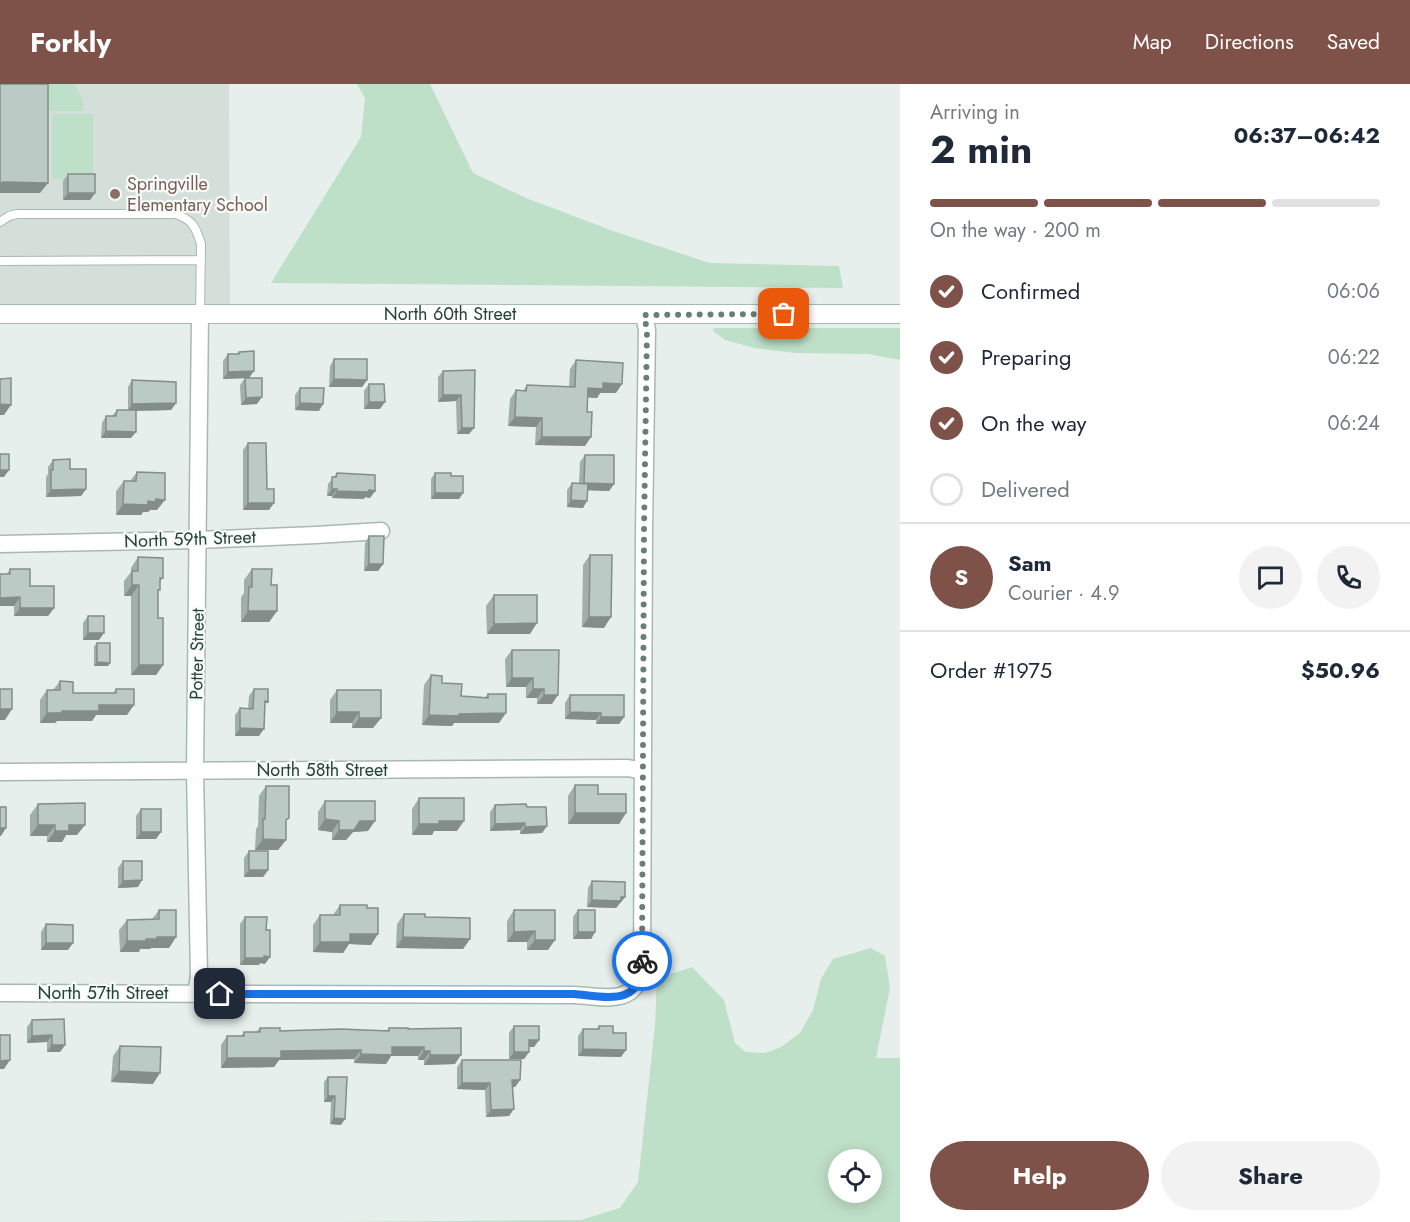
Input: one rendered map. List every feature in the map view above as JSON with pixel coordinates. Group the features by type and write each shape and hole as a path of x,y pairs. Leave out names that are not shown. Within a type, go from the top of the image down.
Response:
{"main road":[{"name":"North 60th Street","path":"0,314 900,314"}],"street":[{"name":"Potter Street","path":"196,994 199,977 195,771 200,314"},
{"path":"643,771 647,330 644,315"},
{"name":"North 59th Street","path":"0,544 198,540 381,531"},
{"name":"North 58th Street","path":"0,772 628,768 643,771"},
{"name":"North 57th Street","path":"0,993 574,994 617,997 626,995 635,988 642,972 643,771"}],"lane":[{"path":"0,222 17,214 175,214 184,217 192,224 201,244 200,314"},
{"path":"0,261 201,260"}],"shaded area":[{"name":"Springville Elementary School","path":"0,84 229,84 230,304 0,306"}],"green space":[{"path":"41,84 74,84 83,100 83,111 41,111"},
{"path":"357,84 430,84 473,173 526,198 616,232 710,263 839,266 843,288 271,283 361,137 365,98"},
{"path":"52,114 93,114 93,179 52,179"},
{"path":"713,328 900,328 900,360 868,354 795,353 754,348 725,340 713,331"},
{"path":"871,948 885,956 890,988 876,1058 900,1058 900,1222 339,1222 581,1220 620,1208 638,1182 655,1025 657,979 692,967 724,1000 735,1043 746,1052 765,1053 781,1047 800,1033 813,1010 821,979 833,959"}],"building":[{"path":"0,84 48,84 48,183 3,182 0,184"},
{"path":"68,174 95,174 95,193 68,193"},
{"path":"254,351 254,371 228,372 228,354"},
{"path":"334,359 367,359 367,380 334,379"},
{"path":"576,360 623,363 622,384 603,383 603,389 588,388 587,412 592,412 591,437 542,437 542,418 515,417 516,390 526,391 527,385 575,387"},
{"path":"475,370 474,428 462,428 461,395 443,395 443,371"},
{"path":"11,378 11,405 0,404 0,379"},
{"path":"245,378 262,378 262,397 246,398"},
{"path":"132,380 176,382 176,403 132,404"},
{"path":"369,384 384,384 385,402 369,402"},
{"path":"300,388 324,388 323,404 300,403"},
{"path":"117,410 136,410 136,432 106,431 106,416 116,416"},
{"path":"248,443 266,443 267,489 274,489 274,503 248,503"},
{"path":"0,454 9,454 9,470 0,470"},
{"path":"585,455 614,455 614,484 584,483"},
{"path":"70,459 70,469 86,469 86,489 51,490 53,460"},
{"path":"137,472 165,473 165,500 148,501 148,505 123,504 124,481 136,481"},
{"path":"337,473 375,475 375,491 332,489 332,477 336,477"},
{"path":"435,473 463,476 463,493 435,493"},
{"path":"572,483 588,484 587,501 571,500"},
{"path":"369,536 384,536 383,564 369,564"},
{"path":"590,555 612,555 611,617 589,617"},
{"path":"138,557 163,558 163,578 160,578 160,590 158,590 158,618 163,618 163,665 139,665 139,585 132,585 132,571 138,571"},
{"path":"10,569 30,569 30,586 54,586 54,608 20,608 20,597 0,598 0,574 10,574"},
{"path":"252,569 272,569 271,585 277,585 277,611 248,611"},
{"path":"494,595 537,595 537,623 494,624"},
{"path":"88,616 104,616 104,633 88,633"},
{"path":"97,643 110,643 110,663 97,662"},
{"path":"512,650 559,650 558,695 544,695 544,689 533,689 533,678 512,678"},
{"path":"431,675 442,676 442,683 462,684 461,696 488,698 488,694 506,694 506,713 429,715"},
{"path":"60,681 73,682 73,693 116,693 116,689 134,689 134,705 99,705 99,711 47,713 47,690 60,690"},
{"path":"0,689 12,689 12,709 0,709"},
{"path":"254,689 268,689 264,729 240,728 240,708 253,709"},
{"path":"337,690 381,690 381,718 359,718 359,712 337,712"},
{"path":"570,695 624,695 624,717 601,717 601,713 570,712"},
{"path":"575,785 598,785 598,794 626,794 626,813 575,813"},
{"path":"266,786 289,786 286,840 263,839"},
{"path":"419,798 464,798 464,821 419,824"},
{"path":"325,801 375,801 375,821 360,821 354,830 339,830 339,821 325,819"},
{"path":"85,803 85,825 69,825 69,831 55,831 55,825 38,825 38,804"},
{"path":"526,804 527,807 546,807 547,826 525,827 525,823 495,824 495,805"},
{"path":"0,807 6,807 6,828 0,828"},
{"path":"141,809 161,809 161,832 141,832"},
{"path":"249,851 268,851 268,870 249,870"},
{"path":"123,861 142,861 142,880 123,881"},
{"path":"592,881 625,882 625,897 621,897 621,901 592,900"},
{"path":"340,905 367,905 367,908 378,908 378,934 350,934 350,942 320,942 320,915 340,915"},
{"path":"159,910 176,910 176,937 127,941 127,920 159,919"},
{"path":"514,910 555,910 555,940 535,940 535,931 514,932"},
{"path":"578,910 595,910 595,932 578,932"},
{"path":"404,914 470,918 470,939 403,937"},
{"path":"245,917 267,917 266,930 270,930 270,957 245,958"},
{"path":"46,924 73,925 73,943 46,943"},
{"path":"64,1019 65,1045 52,1045 52,1035 32,1036 32,1020"},
{"path":"514,1026 539,1026 539,1040 529,1040 529,1052 514,1052"},
{"path":"599,1026 613,1026 613,1033 626,1033 626,1050 583,1049 583,1029 599,1029"},
{"path":"260,1028 280,1028 280,1031 340,1029 389,1031 389,1028 461,1028 461,1055 430,1055 430,1051 424,1051 424,1047 392,1047 392,1055 361,1054 361,1050 281,1051 281,1058 227,1058 227,1036 244,1036 244,1032 260,1032"},
{"path":"0,1035 10,1035 10,1060 0,1061"},
{"path":"120,1046 161,1047 160,1073 119,1071"},
{"path":"462,1060 521,1060 520,1080 512,1080 514,1109 491,1110 490,1083 462,1083"},
{"path":"328,1077 347,1077 345,1119 334,1118 335,1096 328,1096"}],"way so far":[{"path":"642,961 647,330 644,315 784,314"}],"place":[{"name":"Springville Elementary School","path":"115,194"}],"route":[{"path":"220,994 574,994 617,997 632,992 635,988 642,972 642,961"}]}
